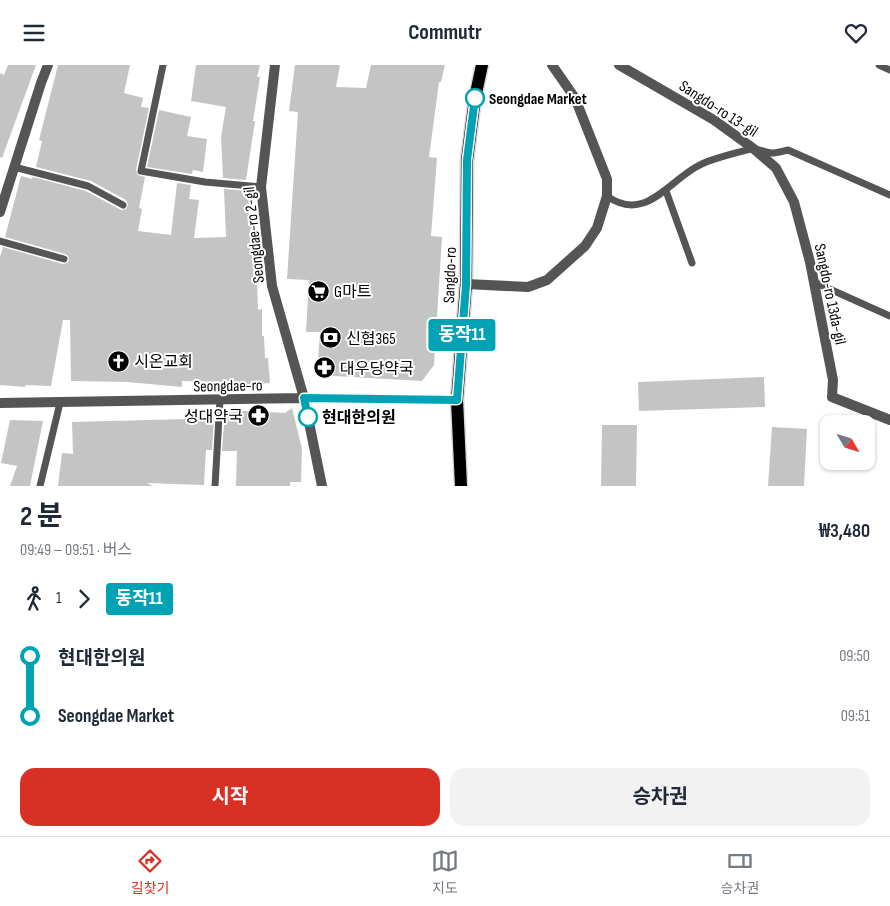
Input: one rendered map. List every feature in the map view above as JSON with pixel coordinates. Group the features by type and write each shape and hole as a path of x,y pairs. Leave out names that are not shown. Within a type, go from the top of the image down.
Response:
{"main road":[{"name":"Sangdo-ro","path":"461,486 457,400 466,285 467,160 475,98 482,65"}],"street":[{"path":"0,212 48,65"},
{"name":"Seongdae-ro 2-gil","path":"275,65 261,187 272,286 304,398 322,486"},
{"path":"466,285 528,287 547,280 585,245 597,228 607,195 607,179 575,99 552,65"},
{"name":"Sangdo-ro 13-gil","path":"619,65 714,120 754,149"},
{"name":"Sangdo-ro 13da-gil","path":"754,149 776,168 794,202 814,281 833,380 832,397 890,420"},
{"name":"Seongdae-ro","path":"0,403 304,398 457,400"}],"lane":[{"path":"163,65 141,171 205,183 261,187"},
{"path":"879,65 890,70"},
{"path":"607,195 615,202 628,205 641,204 657,197 685,174 704,163 754,149"},
{"name":"Sangdo-ro 13-gil","path":"754,149 772,153 788,150 890,195"},
{"path":"14,167 88,186 123,205"},
{"path":"666,191 692,263"},
{"path":"0,241 64,259"},
{"path":"814,281 890,316"},
{"path":"215,486 220,400"},
{"path":"40,486 60,403"}],"building":[{"path":"8,65 36,65 2,158 0,157 0,73 4,75"},
{"path":"58,65 130,65 124,93 143,98 141,107 149,108 136,170 138,175 145,177 139,208 142,209 138,231 171,235 177,183 191,185 189,199 199,200 194,238 226,237 224,189 250,191 250,229 254,278 257,278 258,310 262,309 262,336 264,336 265,358 268,358 270,383 231,385 231,382 182,381 182,387 127,382 71,381 70,320 63,320 51,386 26,385 25,387 0,385 0,257 3,247 63,264 69,260 65,254 5,237 21,176 32,179 33,177 86,191 121,210 126,209 128,205 126,200 91,181 36,167 42,141 39,140"},
{"path":"196,65 260,65 253,121 255,121 246,180 223,178 221,137 226,107 191,101"},
{"path":"295,65 340,65 336,87 366,88 371,65 445,65 441,82 439,82 429,157 437,158 431,236 442,237 434,365 422,381 317,375 320,332 306,332 309,280 287,279 298,112 289,111"},
{"path":"159,110 191,117 187,136 207,139 203,172 193,170 192,174 147,167"},
{"path":"764,377 765,407 639,411 638,382"},
{"path":"292,408 302,449 301,482 290,482 290,486 236,486 237,451 222,451 225,410 285,413"},
{"path":"187,416 214,418 212,450 206,450 204,485 147,483 153,486 58,486 62,453 73,454 72,422 187,419"},
{"path":"10,420 43,421 30,486 10,486 17,466 1,463"},
{"path":"602,425 637,425 636,486 601,486"},
{"path":"772,427 807,429 804,486 768,486"}],"bus line":[{"name":"동작11","path":"308,417 304,398 457,400 466,285 467,160 475,98"}],"place":[{"name":"Seongdae Market","path":"475,98"},
{"name":"G마트","path":"318,291"},
{"name":"신협365","path":"330,338"},
{"name":"시온교회","path":"118,361"},
{"name":"대우당약국","path":"324,368"},
{"name":"성대약국","path":"259,416"},
{"name":"현대한의원","path":"308,417"}]}
